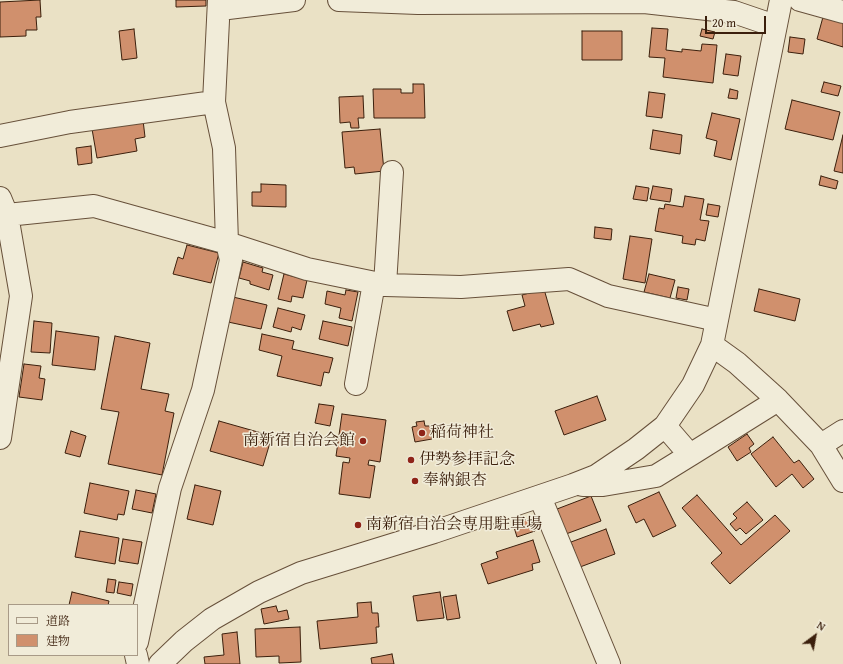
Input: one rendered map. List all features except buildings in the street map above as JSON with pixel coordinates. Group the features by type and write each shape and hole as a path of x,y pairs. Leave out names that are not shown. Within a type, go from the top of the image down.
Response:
{"street":[{"path":"138,637 170,488 203,390 232,260 227,243 224,148 214,102 220,5 294,0"},
{"path":"339,0 418,3 580,1 644,2 734,12 776,26"},
{"path":"160,664 184,641 212,619 259,592 294,576 540,497 596,476 636,449 665,426 693,385 712,345 781,0"},
{"path":"800,0 843,12"},
{"path":"0,136 70,122 214,102"},
{"path":"356,384 379,284 392,172"},
{"path":"0,438 6,356 21,296 4,207 94,206 227,243 307,269 379,284 461,287 569,279 608,296 717,320"},
{"path":"712,345 737,363 778,400 821,444 843,481"},
{"path":"573,485 603,485 656,476 778,400"},
{"path":"665,426 690,455"},
{"path":"821,444 843,431"},
{"path":"540,497 609,664"}],"place":[{"name":"稲荷神社","path":"422,433"},
{"name":"南新宿自治会館","path":"363,441"},
{"name":"伊勢参拝記念","path":"411,460"},
{"name":"奉納銀杏","path":"415,481"},
{"name":"南新宿自治会専用駐車場","path":"358,525"}]}
